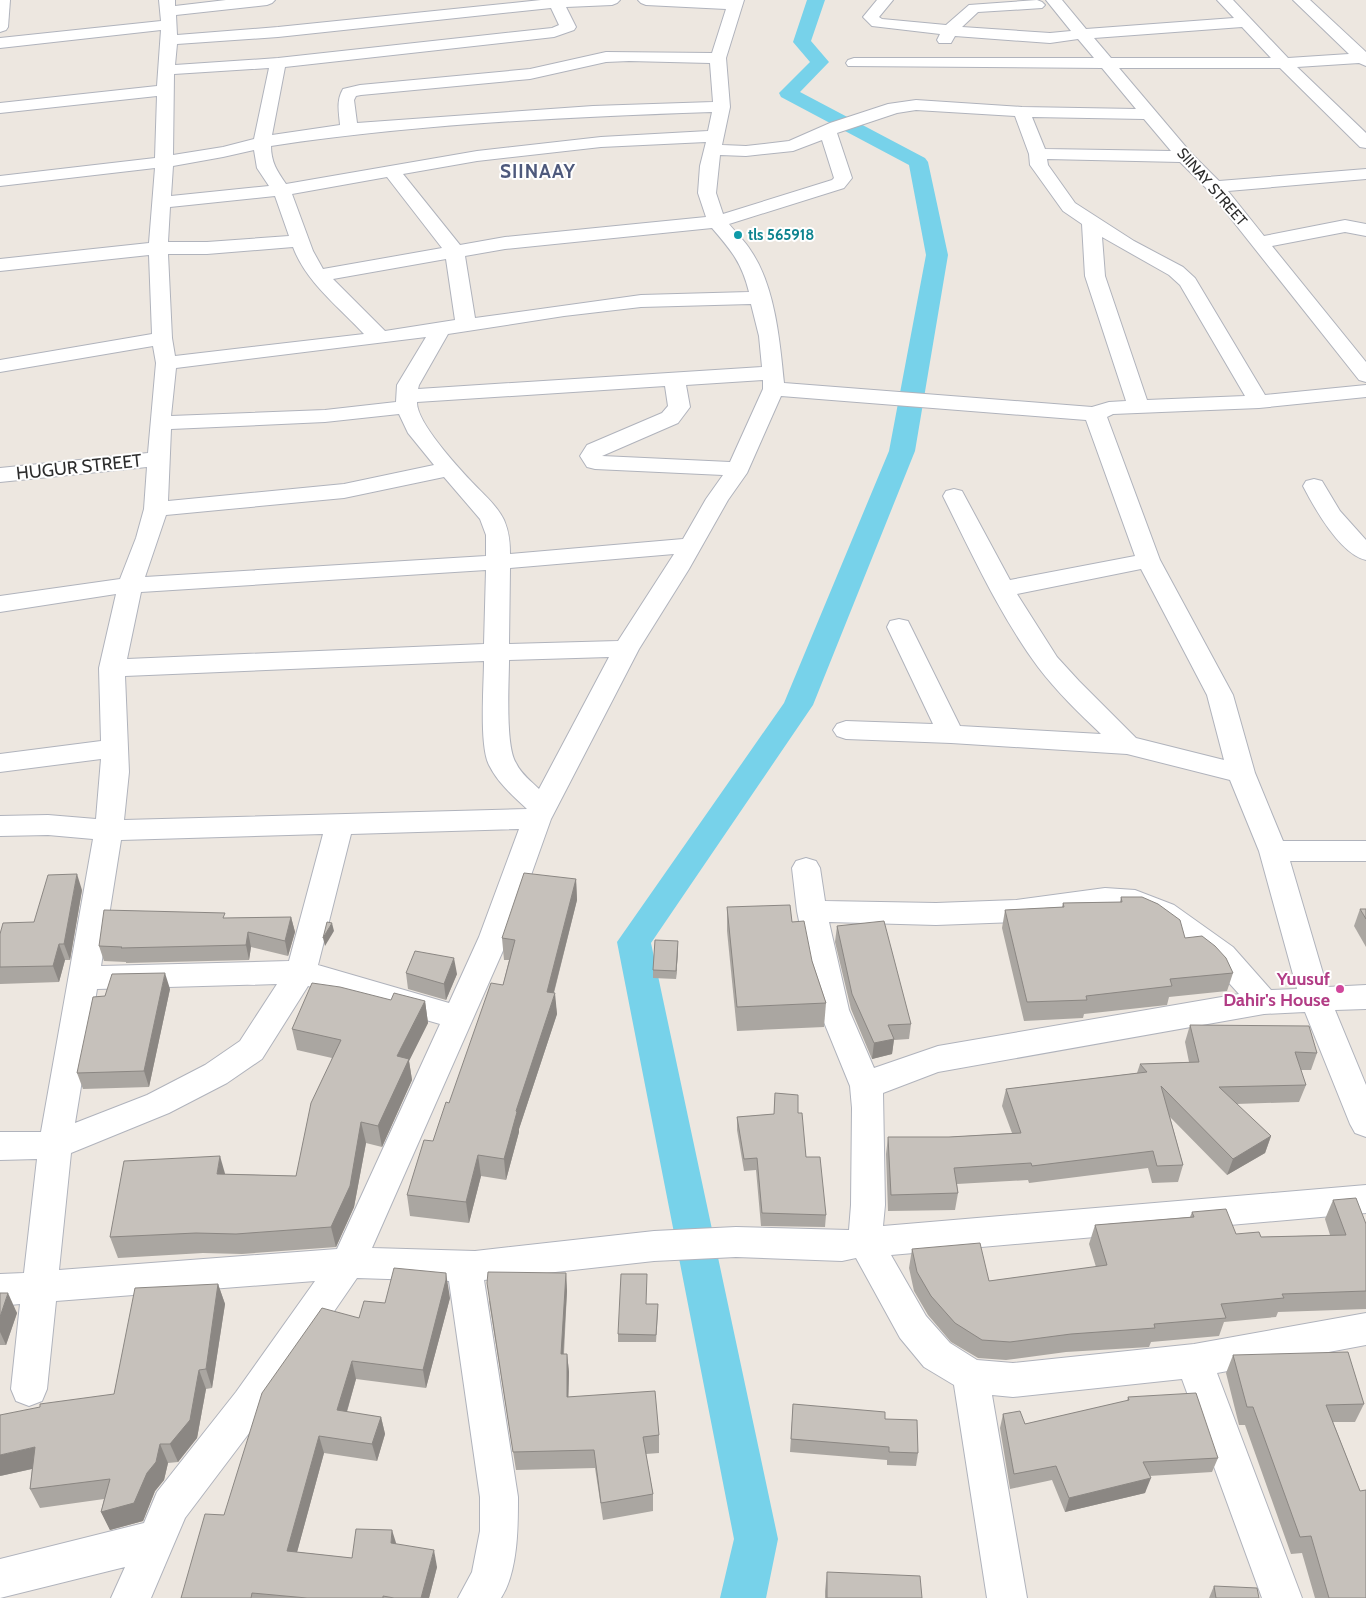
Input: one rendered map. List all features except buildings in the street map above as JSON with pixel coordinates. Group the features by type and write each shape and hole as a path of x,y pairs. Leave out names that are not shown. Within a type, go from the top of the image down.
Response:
{"street":[{"path":"0,27 2,0"},
{"path":"0,43 169,19 266,0"},
{"path":"169,19 306,30 612,0"},
{"path":"131,1598 171,1506 249,1404 348,1263 494,937 540,814 626,649 691,545 717,499 738,469 774,381 769,336 754,274 743,252 717,222 707,193 714,143 722,107 718,58 735,2 646,0"},
{"path":"885,0 871,17 877,23 1050,38 1246,22"},
{"path":"1225,0 1284,63 1366,142"},
{"path":"1301,0 1347,44 1365,54"},
{"path":"932,63 950,30 974,8 1046,2"},
{"name":"SIINAY STREET","path":"1046,2 1081,34 1185,157 1215,187 1366,376"},
{"path":"0,108 278,63 563,30 568,27 556,4"},
{"path":"29,1389 55,1145 109,830 115,772 112,668 130,585 148,538 156,509 160,423 166,363 162,338 158,248 164,162 165,80 169,19"},
{"path":"854,63 1284,63 1365,54"},
{"path":"350,129 346,100 349,94 360,90 530,74 606,57 718,58"},
{"path":"278,63 263,142 263,158 266,169 281,190 306,259 318,276 380,338"},
{"path":"162,202 281,190 477,156 601,142 714,143 746,151 793,146 894,108 916,105 1022,112 1150,114"},
{"path":"0,181 164,162 223,152 263,142 350,129 593,111 722,107"},
{"path":"1022,112 1038,154 1040,165 1069,207 1127,245 1176,271 1188,282 1198,302 1260,402"},
{"path":"318,276 514,242 717,222 838,184 843,178 832,130"},
{"path":"1038,154 1185,157"},
{"path":"392,172 455,252 466,325"},
{"path":"1215,187 1366,174"},
{"path":"1091,221 1095,276 1138,406"},
{"path":"1260,243 1345,226 1366,230"},
{"path":"0,264 158,248 207,248 301,241"},
{"path":"166,363 380,338 564,310 641,301 760,298"},
{"path":"441,328 408,385 406,402 416,428 449,469 485,508 492,519 498,535 496,732 501,762 540,814"},
{"path":"0,366 162,338"},
{"path":"160,423 325,416 406,402 675,379 774,381 861,396 1095,414 1109,408 1260,402 1366,391"},
{"path":"675,379 679,407 670,418 595,450 591,456 595,462 738,469"},
{"path":"1095,414 1148,560 1220,695 1241,774 1273,851 1315,999 1366,1124"},
{"name":"HUGUR STREET","path":"0,475 158,460"},
{"path":"156,509 344,491 449,469"},
{"path":"1314,486 1324,506 1339,528 1366,553"},
{"path":"954,496 1003,589 1038,649 1056,673 1127,745"},
{"path":"0,604 130,585 498,562 691,545"},
{"path":"1003,589 1148,560"},
{"path":"899,627 951,734"},
{"path":"112,668 497,652 626,649"},
{"path":"846,730 951,734 1127,745 1241,774"},
{"path":"0,763 114,748"},
{"path":"0,826 48,825 109,830 340,824 540,814"},
{"path":"0,1146 55,1145 158,1104 216,1074 251,1050 300,972 340,824"},
{"path":"1273,851 1366,852"},
{"path":"806,868 812,911 827,985 834,1010 866,1086 868,1108 868,1205 865,1242 913,1327 937,1355 971,1376 1013,1380 1194,1361 1366,1329"},
{"path":"812,911 954,913 1016,911 1105,900 1135,901 1164,913 1222,955 1264,1002"},
{"path":"84,978 300,972 458,1017"},
{"path":"866,1086 898,1072 938,1059 1264,1002 1366,997"},
{"path":"0,1290 348,1263 464,1266 654,1246 736,1242 842,1246 865,1242 1366,1199"},
{"path":"464,1266 499,1497 499,1531 490,1580 478,1598"},
{"path":"1194,1361 1282,1598"},
{"path":"971,1376 1007,1598"},
{"path":"0,1579 157,1539"}],"waterway":[{"path":"743,1598 756,1539 634,942 798,705 902,451 937,255 918,162 788,93 820,62 802,42 816,0"}],"place":[{"name":"tls 565918","path":"738,235"},
{"name":"Yuusuf Dahir's House","path":"1340,989"}],"district":[{"name":"SIINAAY","path":"538,171"}]}
